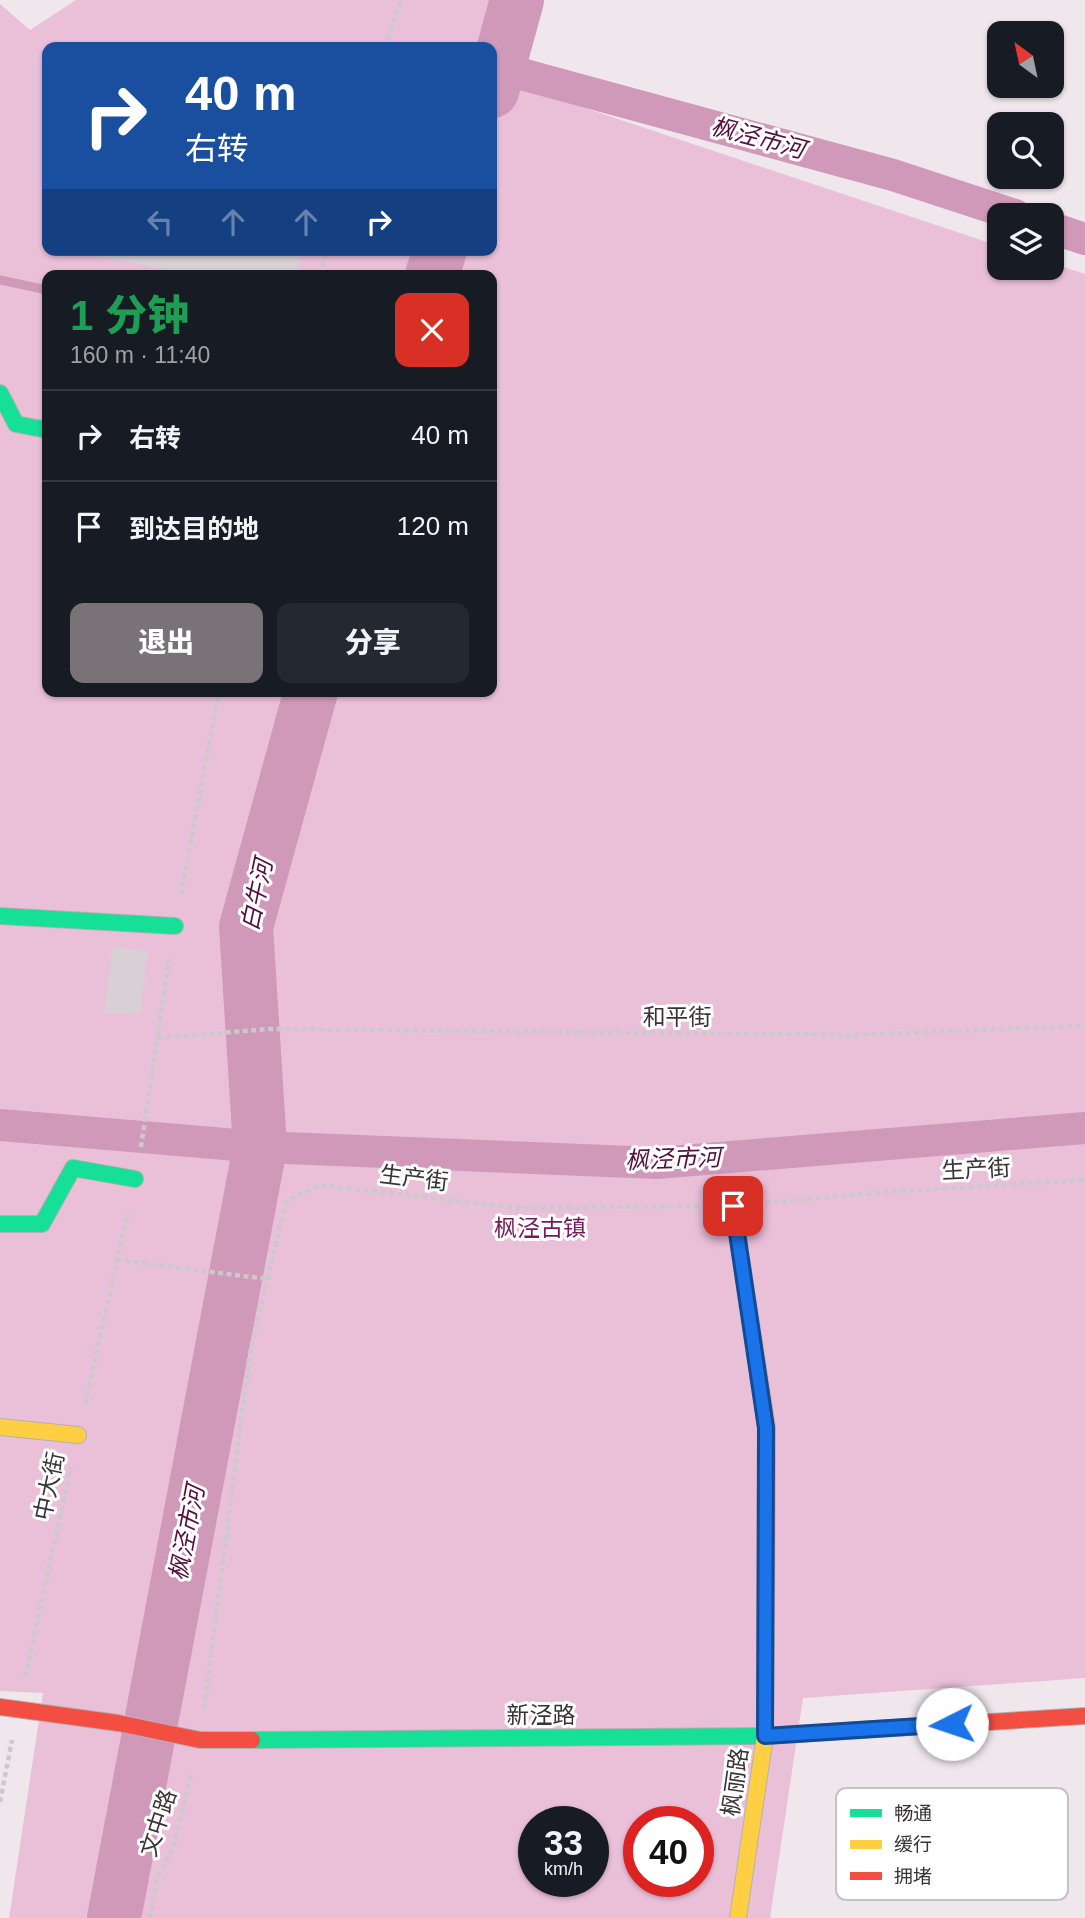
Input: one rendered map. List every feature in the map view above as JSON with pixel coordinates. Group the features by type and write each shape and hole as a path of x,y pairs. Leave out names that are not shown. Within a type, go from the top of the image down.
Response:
{"street":[{"path":"0,393 16,424 42,429"},
{"path":"0,916 176,926"},
{"path":"0,1224 42,1224 73,1168 135,1178"},
{"name":"枫丽路","path":"733,1206 766,1428 765,1736 738,1918"},
{"path":"0,1427 78,1435"},
{"name":"新泾路","path":"0,1707 118,1723 200,1740 765,1736 1085,1716"}],"path":[{"path":"387,42 401,0"},
{"name":"和平街","path":"158,1038 269,1030 853,1035 1085,1026"},
{"name":"中大街","path":"0,1801 149,1103"},
{"name":"生产街","path":"200,1740 250,1352 286,1202 319,1185 518,1208 733,1206 884,1192 1085,1180"},
{"path":"117,1260 267,1279"},
{"name":"文中路","path":"150,1918 157,1878 174,1845 200,1740"}],"green space":[{"name":"枫泾古镇","path":"76,0 493,0 483,42 42,42 42,256 497,256 497,79 987,242 987,280 1064,280 1064,267 1085,274 1085,1678 803,1698 770,1918 9,1918 43,1693 0,1691 0,4 30,30"}],"building":[{"path":"97,256 301,256 298,270 169,270"},
{"path":"113,947 148,951 140,1013 104,1014"}],"waterway":[{"name":"白牛河","path":"497,73 517,0"},
{"name":"枫泾市河","path":"499,68 893,175 987,206"},
{"name":"枫泾市河","path":"1064,232 1085,239"},
{"name":"白牛河","path":"434,270 438,256"},
{"path":"0,280 42,289"},
{"name":"枫泾市河","path":"114,1918 260,1147 246,927 309,697"},
{"name":"枫泾市河","path":"0,1125 260,1147 657,1163 1085,1128"}],"traffic: fast":[{"path":"0,393 16,424 42,429"},
{"path":"0,916 175,926"},
{"path":"0,1224 42,1224 73,1168 135,1179"},
{"path":"252,1740 765,1736 909,1727"}],"traffic: slow":[{"path":"0,1427 78,1435"},
{"path":"738,1918 765,1736 766,1620"}],"traffic: jam":[{"path":"733,1206 767,1428 766,1620"},
{"path":"0,1707 118,1723 200,1740 252,1740"},
{"path":"909,1727 1085,1716"}],"route":[{"path":"733,1206 766,1428 765,1736 952,1724"}]}
